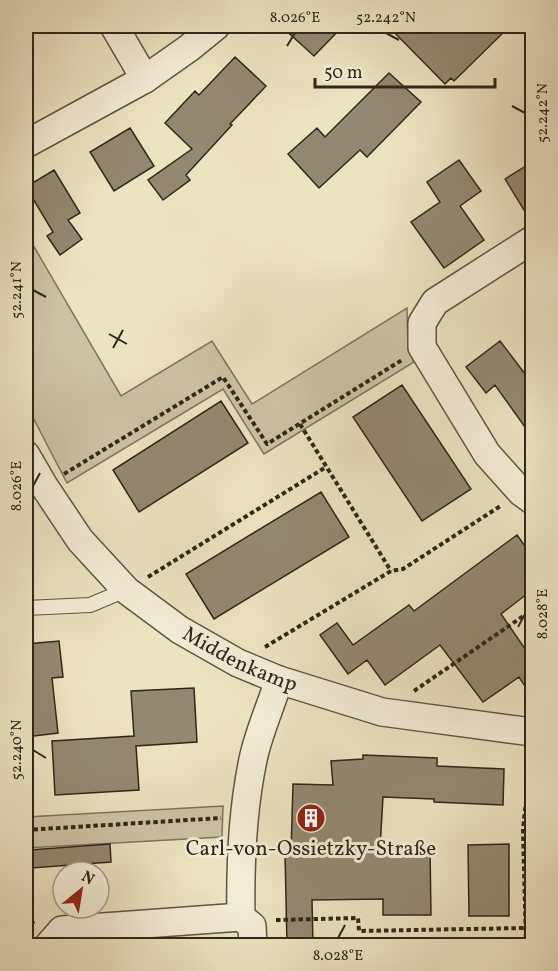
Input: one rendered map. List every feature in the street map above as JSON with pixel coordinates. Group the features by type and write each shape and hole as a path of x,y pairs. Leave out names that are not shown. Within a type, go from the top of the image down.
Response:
{"street":[{"path":"114,26 145,79"},
{"path":"26,144 145,79 216,26"},
{"path":"527,496 487,454 422,347 422,323 435,302 532,240"},
{"name":"Middenkamp","path":"26,455 80,540 126,590 180,630 238,663 279,680 382,712 532,743"},
{"path":"50,943 62,930 249,930 240,866 243,817 255,754 279,680"}],"lane":[{"path":"26,608 90,605 126,590"}],"path":[{"path":"44,486 223,377 267,444 422,347"},
{"path":"300,424 391,571"},
{"path":"126,590 326,467"},
{"path":"238,663 391,571 403,568 527,496"},
{"path":"382,712 532,610"},
{"path":"526,945 523,830 532,743"},
{"path":"26,830 243,817"},
{"path":"26,839 31,921 50,943"},
{"path":"249,930 267,920 358,918 359,932 524,928"}],"shaded area":[{"path":"26,233 121,396 212,341 252,404 407,308 408,350 414,362 264,454 223,389 67,483 26,404"},
{"path":"223,806 222,837 26,848 26,817"}],"building":[{"path":"281,26 343,26 314,56"},
{"path":"388,26 510,26 454,81 451,78 445,84"},
{"path":"235,57 266,86 186,175 190,180 163,200 148,180 192,149 165,123 195,91 199,95"},
{"path":"389,73 421,102 367,157 360,150 319,188 288,154 317,128 325,137"},
{"path":"130,128 154,166 114,191 90,152"},
{"path":"459,160 481,191 460,206 484,240 444,268 411,222 440,202 427,182"},
{"path":"532,162 532,223 505,179"},
{"path":"54,170 80,213 68,220 82,239 60,255 47,236 53,232 26,187"},
{"path":"500,341 532,383 532,437 495,385 486,393 466,367"},
{"path":"402,385 471,489 422,521 353,417"},
{"path":"221,401 248,443 139,512 113,470"},
{"path":"321,492 349,537 214,619 186,574"},
{"path":"517,535 532,556 532,590 501,614 532,659 532,697 519,677 483,702 440,645 385,685 367,660 348,674 320,635 337,623 353,645 409,605 414,611"},
{"path":"59,641 63,677 52,678 58,733 26,737 26,644"},
{"path":"194,688 197,742 136,746 139,790 55,795 52,741 134,736 131,691"},
{"path":"363,755 437,758 437,766 504,769 503,805 383,797 380,848 430,848 431,915 383,915 383,899 312,900 313,945 287,945 285,853 291,853 293,784 333,785 331,761 363,759"},
{"path":"110,844 111,860 51,860 51,866 31,868 30,850"},
{"path":"509,844 509,916 469,916 468,845"}],"place":[{"name":"Carl-von-Ossietzky-Straße","path":"311,818"}]}
